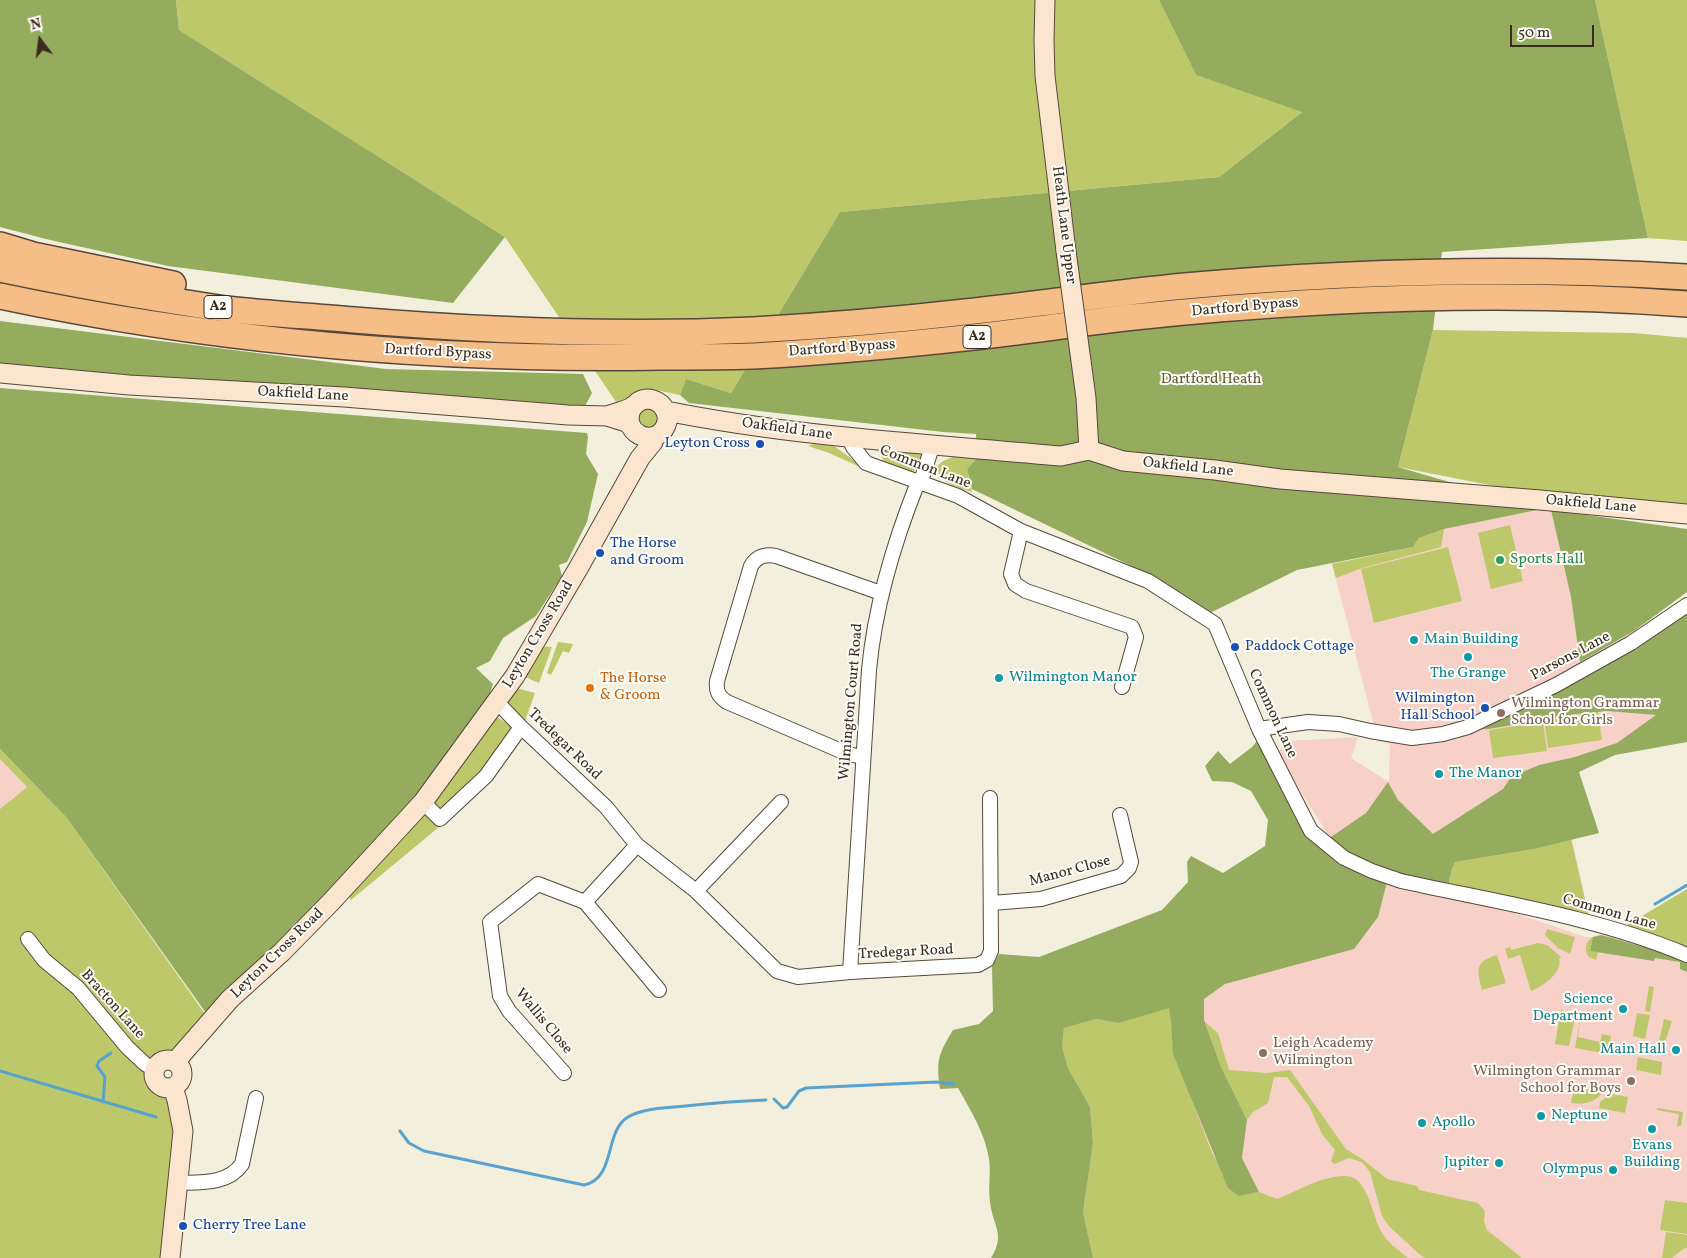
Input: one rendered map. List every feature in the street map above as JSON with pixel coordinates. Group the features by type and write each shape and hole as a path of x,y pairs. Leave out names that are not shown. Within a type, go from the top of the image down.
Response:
{"highway":[{"path":"0,245 33,255 190,287 439,327"},
{"name":"Dartford Bypass","path":"0,269 57,281 230,309 439,327 647,333 761,329 908,318 1184,286 1364,274 1474,271 1687,278"},
{"name":"Dartford Bypass","path":"0,296 82,313 266,340 439,354 595,358 752,356 873,347 974,337 1134,317 1293,303 1482,297 1568,298 1687,304"},
{"path":"0,314 72,324 266,340"}],"street":[{"name":"Heath Lane Upper","path":"1045,0 1045,76 1086,398 1089,450"},
{"name":"Oakfield Lane","path":"0,373 129,385 344,397 568,415 607,416 647,423 691,416 849,438 1061,456 1089,450 1123,461 1215,470 1280,479 1687,514"},
{"name":"Leyton Cross Road","path":"154,1070 162,1062 168,1060 175,1062 230,999 303,931 423,802 515,676 570,584 640,458 647,423"},
{"name":"Common Lane","path":"849,438 853,447 866,463 958,496 1021,531 1148,581 1215,624 1259,728 1311,830 1344,858 1372,871 1401,881 1582,921 1665,946 1687,955"},
{"name":"Wilmington Court Road","path":"850,972 872,633 881,593 904,516 918,482 922,478 933,444"},
{"path":"1021,531 1012,574 1015,584 1026,591 1132,627 1136,637 1122,687"},
{"path":"863,757 848,754 727,702 719,695 716,687 745,584 751,566 759,557 764,555 776,556 881,593"},
{"name":"Parsons Lane","path":"1259,728 1308,722 1339,724 1412,738 1443,734 1468,727 1556,685 1632,643 1687,605"},
{"name":"Tredegar Road","path":"497,702 606,807 637,844 696,891 777,971 798,977 850,972 978,965 987,960 991,951 992,903 990,798"},
{"path":"423,802 440,820 486,776 521,727"},
{"path":"696,891 781,802"},
{"name":"Manor Close","path":"992,903 1041,899 1121,876 1129,868 1131,862 1120,815"},
{"path":"585,902 637,844"},
{"name":"Wallis Close","path":"564,1073 509,1012 500,996 490,922 538,884 585,902 660,990"},
{"name":"Bracton Lane","path":"28,938 44,960 78,988 127,1047 154,1070"},
{"path":"154,1070 154,1077 158,1084 166,1088 173,1088 179,1083 182,1076 181,1068 175,1062"},
{"path":"170,1258 183,1131 173,1088"},
{"path":"177,1183 222,1179 236,1172 242,1164 256,1098"}],"shaded area":[{"name":"Wilmington Grammar School for Girls","path":"1542,509 1551,510 1571,597 1580,662 1586,684 1607,711 1657,715 1579,772 1599,833 1572,839 1590,921 1328,839 1322,825 1277,754 1286,741 1358,737 1351,758 1389,782 1390,744 1378,741 1332,564 1413,547 1419,538 1444,529"},
{"path":"0,759 27,787 0,809"},
{"name":"Leigh Academy Wilmington","path":"1330,856 1363,877 1389,885 1413,892 1460,899 1505,910 1586,937 1601,935 1614,937 1687,962 1687,1258 1004,1258 988,1025"}],"green space":[{"path":"0,0 176,0 179,30 505,237 453,303 168,266 0,227"},
{"path":"176,0 1159,0 1196,75 1303,111 1219,177 840,212 731,393 686,379 680,395 651,389 616,402 505,237 179,30"},
{"name":"Dartford Heath","path":"1159,0 1595,0 1648,238 1442,252 1433,330 1398,467 1542,509 1444,529 1419,538 1413,547 1297,570 1210,613 1146,573 972,489 967,469 977,458 976,434 943,432 689,403 680,395 686,379 731,393 840,212 1219,177 1302,112 1196,75"},
{"path":"1595,0 1687,0 1687,241 1648,238"},
{"path":"0,321 386,369 583,374 592,393 585,406 190,381 0,366"},
{"path":"1433,330 1634,333 1687,338 1687,507 1540,495 1398,467"},
{"path":"0,388 587,433 586,454 598,474 587,522 567,562 559,565 562,576 536,616 503,638 490,661 476,668 493,684 488,699 421,793 211,1020 66,817 0,749"},
{"path":"656,408 660,424 643,431 635,412 637,410"},
{"path":"814,444 834,446 867,470 808,446"},
{"path":"880,450 923,454 919,465 916,464 914,472 884,462"},
{"path":"953,457 977,458 967,469 972,492 950,484 938,473 936,467 943,461"},
{"path":"1551,510 1687,529 1687,592 1634,631 1580,662 1571,597"},
{"path":"1510,525 1523,581 1491,589 1478,533"},
{"path":"1444,529 1441,547 1362,568 1336,578 1332,564 1413,547 1419,538"},
{"path":"1448,547 1462,601 1374,623 1361,569"},
{"path":"1687,608 1687,742 1615,755 1579,772 1599,833 1534,849 1455,862 1448,887 1409,878 1349,853 1328,839 1366,813 1388,782 1398,800 1433,834 1503,789 1511,777 1539,765 1575,757 1617,743 1656,715 1607,711 1576,714 1489,729 1478,729 1496,719 1559,692"},
{"path":"558,642 573,644 569,653 563,651 551,675 547,673"},
{"path":"540,646 552,647 539,683 525,677"},
{"path":"516,688 535,693 524,724 510,708 508,702"},
{"path":"1598,712 1602,740 1548,748 1544,719"},
{"path":"497,717 511,726 512,729 474,782 442,811 432,800"},
{"path":"1543,722 1547,751 1493,758 1489,730"},
{"path":"1257,741 1310,839 1328,853 1387,882 1378,917 1354,949 1225,984 1204,999 1204,1020 1221,1067 1247,1120 1242,1158 1259,1192 1239,1196 1228,1188 1173,1054 1169,1008 1119,1023 1096,1019 1064,1028 1062,1047 1068,1068 1090,1107 1093,1143 1083,1212 1093,1258 991,1258 998,1243 998,1236 990,1202 990,1164 987,1149 977,1122 958,1088 940,1089 938,1064 944,1046 953,1030 979,1024 993,1011 992,966 999,954 1039,957 1162,910 1188,882 1187,862 1191,856 1223,873 1265,846 1268,820 1251,791 1232,782 1212,781 1205,766 1218,751 1230,764"},
{"path":"0,749 66,817 210,1021 182,1056 162,1071 177,1100 169,1258 0,1258 0,809 27,787 0,759"},
{"path":"420,813 427,814 439,827 351,900 348,896"},
{"path":"1571,839 1590,921 1448,887 1455,862 1534,849"},
{"path":"1687,889 1687,954 1617,931"},
{"path":"1547,929 1575,937 1570,954 1558,948 1545,935"},
{"path":"1601,935 1685,961 1687,962 1687,972 1680,969 1680,962 1655,958 1654,961 1590,951 1593,937"},
{"path":"1593,937 1590,951 1598,952 1596,960 1589,957 1586,951 1587,943"},
{"path":"1538,943 1547,945 1561,957 1559,958 1558,969 1555,974 1541,986 1531,991 1520,955 1508,959 1505,949 1510,947 1511,950"},
{"path":"1497,955 1506,983 1482,990 1478,972 1479,968 1484,961"},
{"path":"1649,986 1654,987 1650,1012 1645,1011"},
{"path":"1169,1007 1196,1111 1212,1153 1239,1196 1259,1192 1277,1199 1329,1178 1346,1176 1353,1178 1364,1189 1383,1235 1408,1258 1093,1258 1083,1212 1093,1143 1090,1107 1068,1068 1062,1047 1064,1028 1096,1019 1119,1023"},
{"path":"1561,1009 1575,1018 1569,1046 1555,1044"},
{"path":"1637,1013 1650,1015 1645,1039 1633,1036"},
{"path":"1664,1019 1672,1021 1665,1042 1659,1041"},
{"path":"1580,1020 1578,1037 1600,1042 1602,1034 1611,1036 1608,1054 1575,1048"},
{"path":"1205,1022 1218,1033 1229,1070 1267,1073 1290,1070 1346,1149 1387,1179 1417,1186 1419,1190 1478,1203 1485,1211 1484,1221 1487,1230 1522,1258 1425,1258 1419,1254 1389,1226 1382,1216 1370,1172 1362,1162 1349,1158 1334,1164 1331,1161 1335,1150 1322,1134 1309,1106 1287,1077 1274,1077 1268,1103 1253,1112 1247,1120 1221,1067"},
{"path":"1638,1057 1662,1062 1661,1075 1636,1070"},
{"path":"1574,1087 1603,1092 1596,1099 1588,1102 1580,1104 1571,1103"},
{"path":"1610,1094 1628,1097 1625,1113 1599,1108 1600,1102"},
{"path":"1657,1108 1683,1112 1681,1126 1677,1126 1679,1114 1657,1110"},
{"path":"1665,1200 1687,1203 1687,1234 1660,1230"},
{"path":"1666,1232 1687,1235 1687,1248 1672,1258 1662,1258"}],"waterway":[{"path":"1655,904 1687,885"},
{"path":"103,1102 105,1077 97,1066 99,1061 111,1053"},
{"path":"0,1071 156,1117"},
{"path":"774,1099 783,1108 787,1107 799,1091 806,1088 936,1082 954,1084"},
{"path":"400,1131 409,1143 424,1151 584,1185 594,1181 601,1174 606,1165 616,1133 621,1124 634,1114 663,1108 766,1100"}],"place":[{"name":"Leyton Cross","path":"760,444"},
{"name":"The Horse and Groom","path":"600,553"},
{"name":"Sports Hall","path":"1500,560"},
{"name":"Main Building","path":"1414,640"},
{"name":"Paddock Cottage","path":"1235,647"},
{"name":"The Grange","path":"1468,657"},
{"name":"Wilmington Manor","path":"999,678"},
{"name":"The Horse & Groom","path":"590,688"},
{"name":"Wilmington Hall School","path":"1485,708"},
{"name":"Wilmington Grammar School for Girls","path":"1501,713"},
{"name":"The Manor","path":"1439,774"},
{"name":"Science Department","path":"1623,1009"},
{"name":"Main Hall","path":"1676,1050"},
{"name":"Leigh Academy Wilmington","path":"1263,1053"},
{"name":"Wilmington Grammar School for Boys","path":"1631,1081"},
{"name":"Neptune","path":"1541,1116"},
{"name":"Apollo","path":"1422,1123"},
{"name":"Evans Building","path":"1652,1129"},
{"name":"Jupiter","path":"1499,1163"},
{"name":"Olympus","path":"1613,1170"},
{"name":"Cherry Tree Lane","path":"183,1226"}]}
